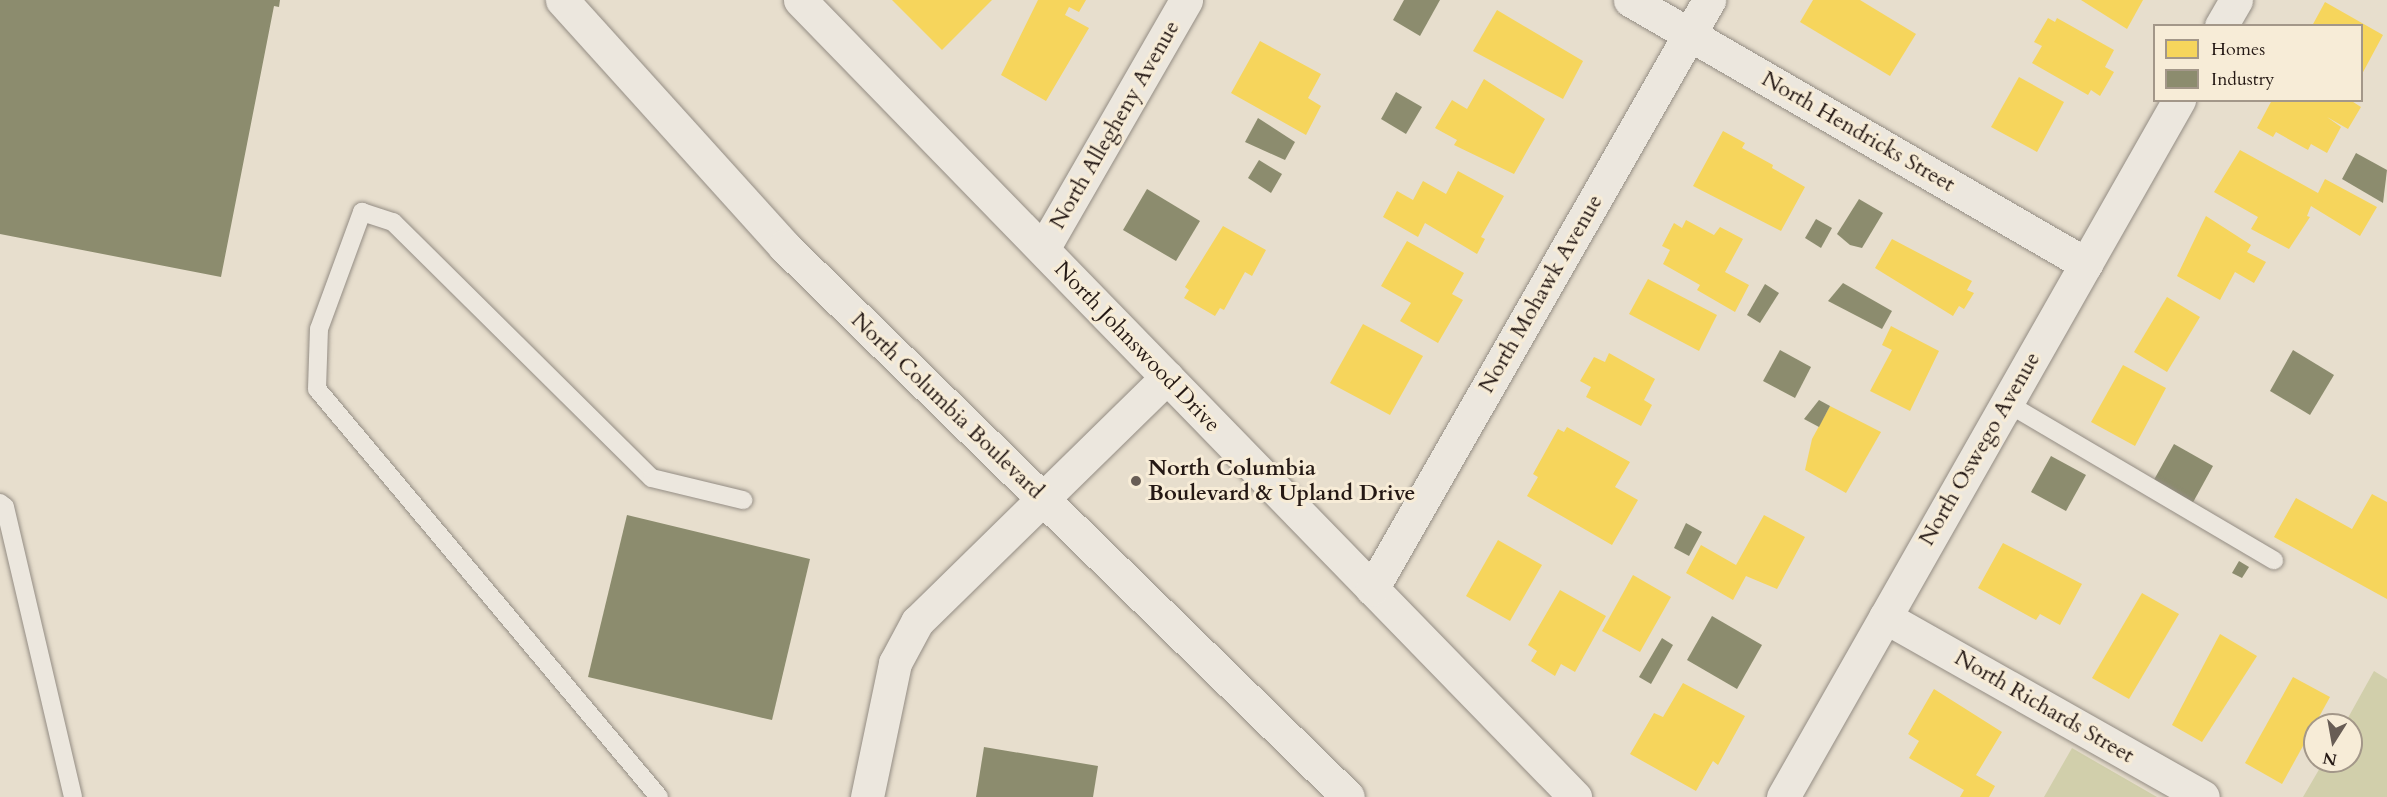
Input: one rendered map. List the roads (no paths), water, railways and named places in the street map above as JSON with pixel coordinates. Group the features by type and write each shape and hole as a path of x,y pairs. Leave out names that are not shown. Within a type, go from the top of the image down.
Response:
{"street":[{"name":"North Columbia Boulevard","path":"562,0 784,246 1348,797"},
{"name":"North Johnswood Drive","path":"800,0 1575,797"},
{"name":"North Allegheny Avenue","path":"1043,249 1186,0"},
{"name":"North Hendricks Street","path":"1630,0 2086,264"},
{"name":"North Mohawk Avenue","path":"1372,589 1709,0"},
{"path":"2222,24 2236,0"},
{"name":"North Oswego Avenue","path":"1783,797 2178,102"},
{"path":"867,797 885,701 906,639 917,622 1167,377"},
{"name":"North Richards Street","path":"1885,617 2203,797"}],"lane":[{"path":"659,797 317,389 319,329 362,212 393,222 652,478 743,500"},
{"path":"2007,403 2274,560"},
{"path":"0,503 5,507 73,797"}],"place":[{"name":"North Columbia Boulevard & Upland Drive","path":"1136,481"}]}
